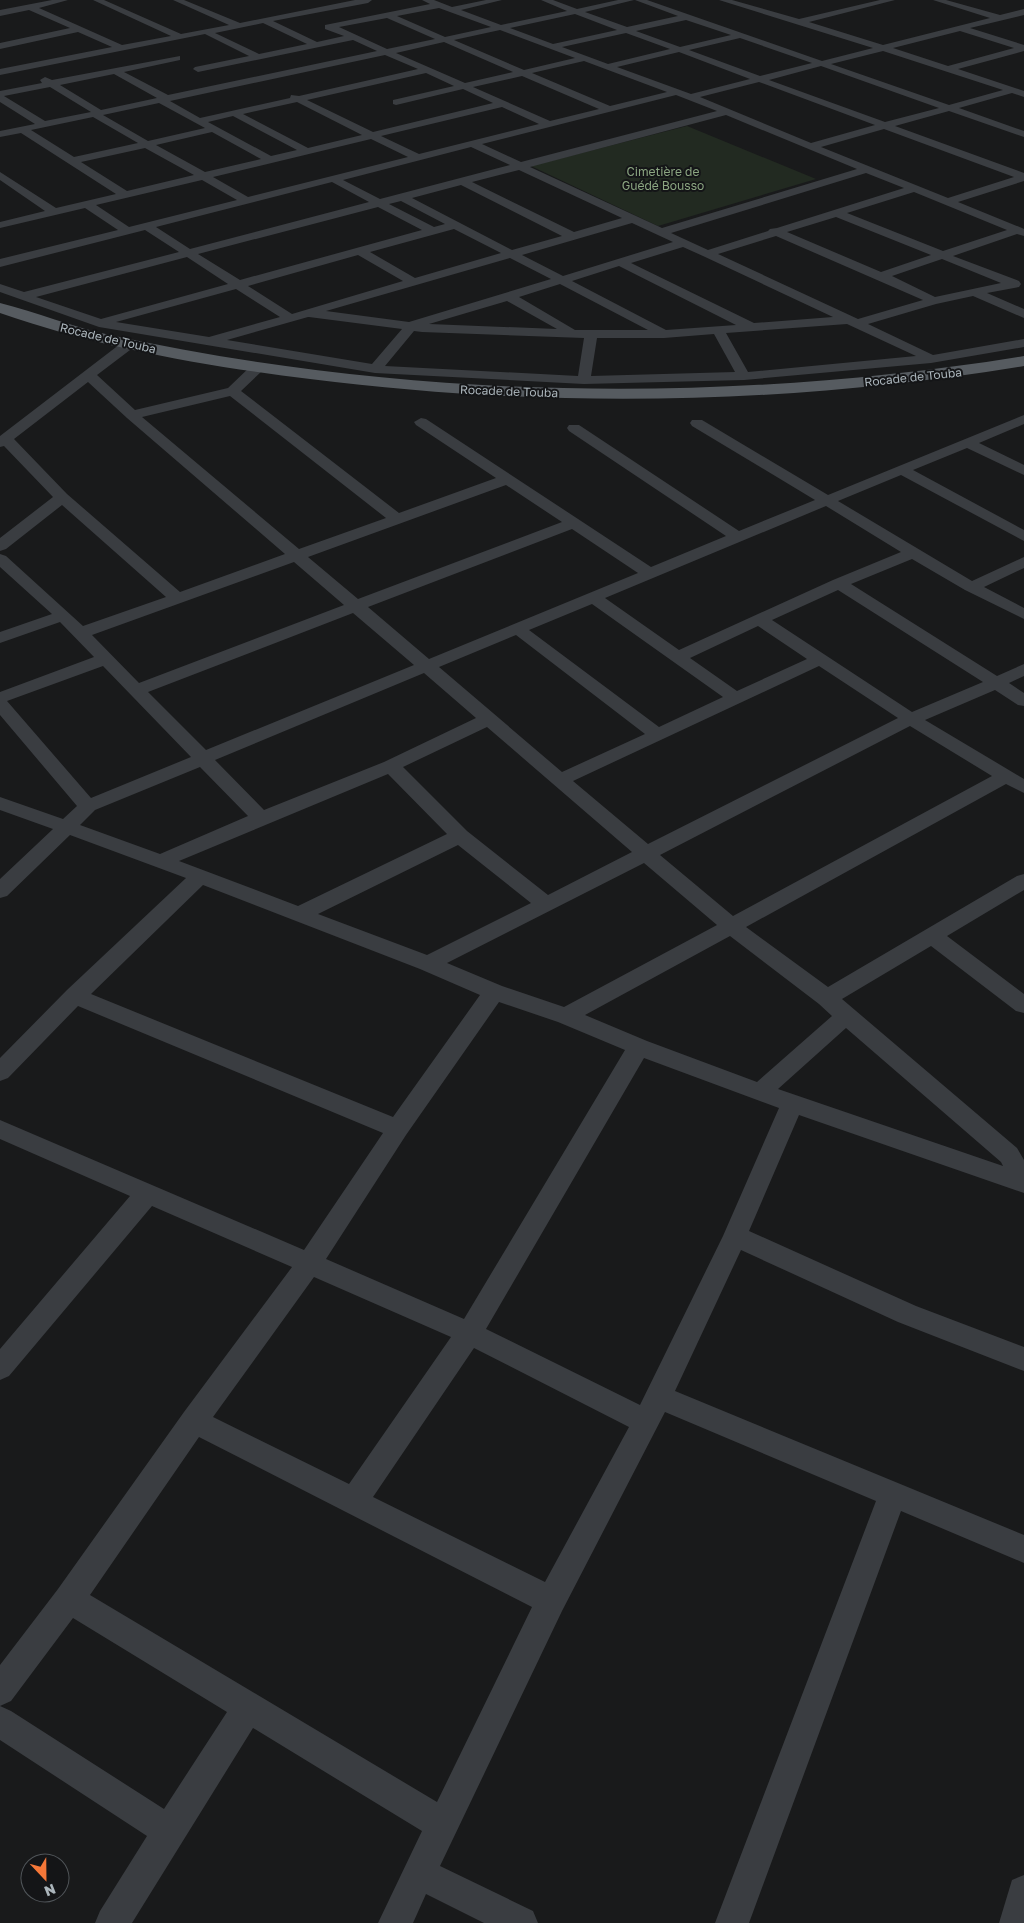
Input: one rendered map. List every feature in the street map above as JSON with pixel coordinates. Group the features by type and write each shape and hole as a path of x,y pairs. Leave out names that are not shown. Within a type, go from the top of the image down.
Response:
{"main road":[{"name":"Rocade de Touba","path":"0,308 64,329 129,344 257,368 422,386 502,392 638,394 806,387 1021,364"}],"street":[{"path":"0,13 59,0"},
{"path":"97,0 181,37"},
{"path":"177,0 238,25"},
{"path":"0,72 368,0"},
{"path":"426,0 678,92 1021,231"},
{"path":"454,9 498,0"},
{"path":"545,0 1024,177"},
{"path":"0,134 630,0"},
{"path":"639,0 1024,134"},
{"path":"739,5 760,0"},
{"path":"782,26 891,0"},
{"path":"938,0 1016,23"},
{"path":"190,5 208,2"},
{"path":"722,4 739,5 884,47 1024,94"},
{"path":"440,5 326,28 354,37 550,125"},
{"path":"30,7 121,48"},
{"path":"690,97 1024,12"},
{"path":"555,46 703,13"},
{"path":"221,18 237,14"},
{"path":"387,16 610,110"},
{"path":"263,20 316,45"},
{"path":"0,46 78,29"},
{"path":"962,29 1024,48"},
{"path":"22,30 37,38"},
{"path":"293,34 312,31"},
{"path":"609,66 757,31"},
{"path":"207,32 258,57"},
{"path":"0,94 114,70 258,57 354,37"},
{"path":"148,43 228,86"},
{"path":"948,69 1024,48"},
{"path":"280,52 310,68"},
{"path":"1003,54 1017,58"},
{"path":"387,98 464,86 587,58"},
{"path":"23,68 97,114 247,201"},
{"path":"114,70 199,121 270,160"},
{"path":"199,121 427,70"},
{"path":"258,79 418,158"},
{"path":"360,85 435,120"},
{"path":"811,146 1024,87"},
{"path":"1,261 128,231 678,92"},
{"path":"0,98 44,125"},
{"path":"0,225 502,104"},
{"path":"24,296 726,112"},
{"path":"234,114 306,151"},
{"path":"573,119 590,125"},
{"path":"22,129 125,195"},
{"path":"72,161 214,129"},
{"path":"607,132 624,138"},
{"path":"473,144 960,372"},
{"path":"661,232 867,169"},
{"path":"0,175 54,212"},
{"path":"948,202 1024,177"},
{"path":"334,179 432,231"},
{"path":"462,181 572,236"},
{"path":"707,254 774,231 915,188"},
{"path":"402,197 664,334"},
{"path":"763,201 808,221"},
{"path":"87,204 128,231"},
{"path":"837,213 1018,283"},
{"path":"210,341 632,219"},
{"path":"99,323 455,225"},
{"path":"147,226 290,318"},
{"path":"774,231 881,276 934,301"},
{"path":"881,276 1021,231"},
{"path":"374,369 411,326 683,243"},
{"path":"359,251 413,282"},
{"path":"620,262 753,328"},
{"path":"309,312 422,328 591,334 664,334 852,322 934,301 1018,283"},
{"path":"0,288 99,323 374,369 584,380 744,376 932,359 1024,343"},
{"path":"976,293 1024,314"},
{"path":"508,296 575,333"},
{"path":"469,308 509,331"},
{"path":"718,330 744,376"},
{"path":"584,380 591,334"},
{"path":"129,344 6,434 62,497 177,598"},
{"path":"132,415 233,391 257,368"},
{"path":"89,375 132,415 731,926 827,998 1010,1155 1024,1183"},
{"path":"233,391 397,519"},
{"path":"0,891 88,806 1024,419"},
{"path":"420,422 651,574"},
{"path":"696,423 971,586 1024,614"},
{"path":"574,428 739,538"},
{"path":"968,443 1024,471"},
{"path":"900,469 1024,536"},
{"path":"80,633 506,480"},
{"path":"0,546 62,497"},
{"path":"136,690 573,523"},
{"path":"678,657 839,583 915,552"},
{"path":"0,559 64,615 261,818"},
{"path":"971,586 1024,562"},
{"path":"839,583 1024,700"},
{"path":"593,597 736,698"},
{"path":"0,638 64,615"},
{"path":"760,620 911,719 1024,787"},
{"path":"518,629 658,735"},
{"path":"0,698 105,659"},
{"path":"561,780 820,659"},
{"path":"428,964 911,719 1024,669"},
{"path":"0,704 88,806"},
{"path":"162,862 261,818 391,766 489,719"},
{"path":"391,766 460,836 545,903"},
{"path":"566,1016 1007,776"},
{"path":"0,803 162,862 428,964 494,992 566,1016 639,1047 792,1104 1024,1183"},
{"path":"297,915 460,836"},
{"path":"0,1072 75,996 199,877"},
{"path":"827,998 1022,884"},
{"path":"932,936 1024,1005"},
{"path":"0,1690 69,1599 194,1421 309,1264 398,1129 494,992"},
{"path":"75,996 398,1129"},
{"path":"762,1092 846,1016"},
{"path":"353,1502 469,1333 639,1047"},
{"path":"396,1923 551,1600 647,1422 735,1236 792,1104"},
{"path":"0,1128 147,1194 469,1333 647,1422"},
{"path":"0,1368 147,1194"},
{"path":"735,1236 907,1314 1024,1359"},
{"path":"659,1397 858,1482 894,1494 1024,1549"},
{"path":"194,1421 551,1600"},
{"path":"732,1923 894,1494"},
{"path":"69,1599 444,1825"},
{"path":"112,1923 247,1708"},
{"path":"0,1722 170,1832"},
{"path":"419,1872 521,1923"},
{"path":"1016,1923 1024,1892"}],"green space":[{"name":"Cimetière de Guédé Bousso","path":"687,126 816,179 658,226 531,166"}]}
